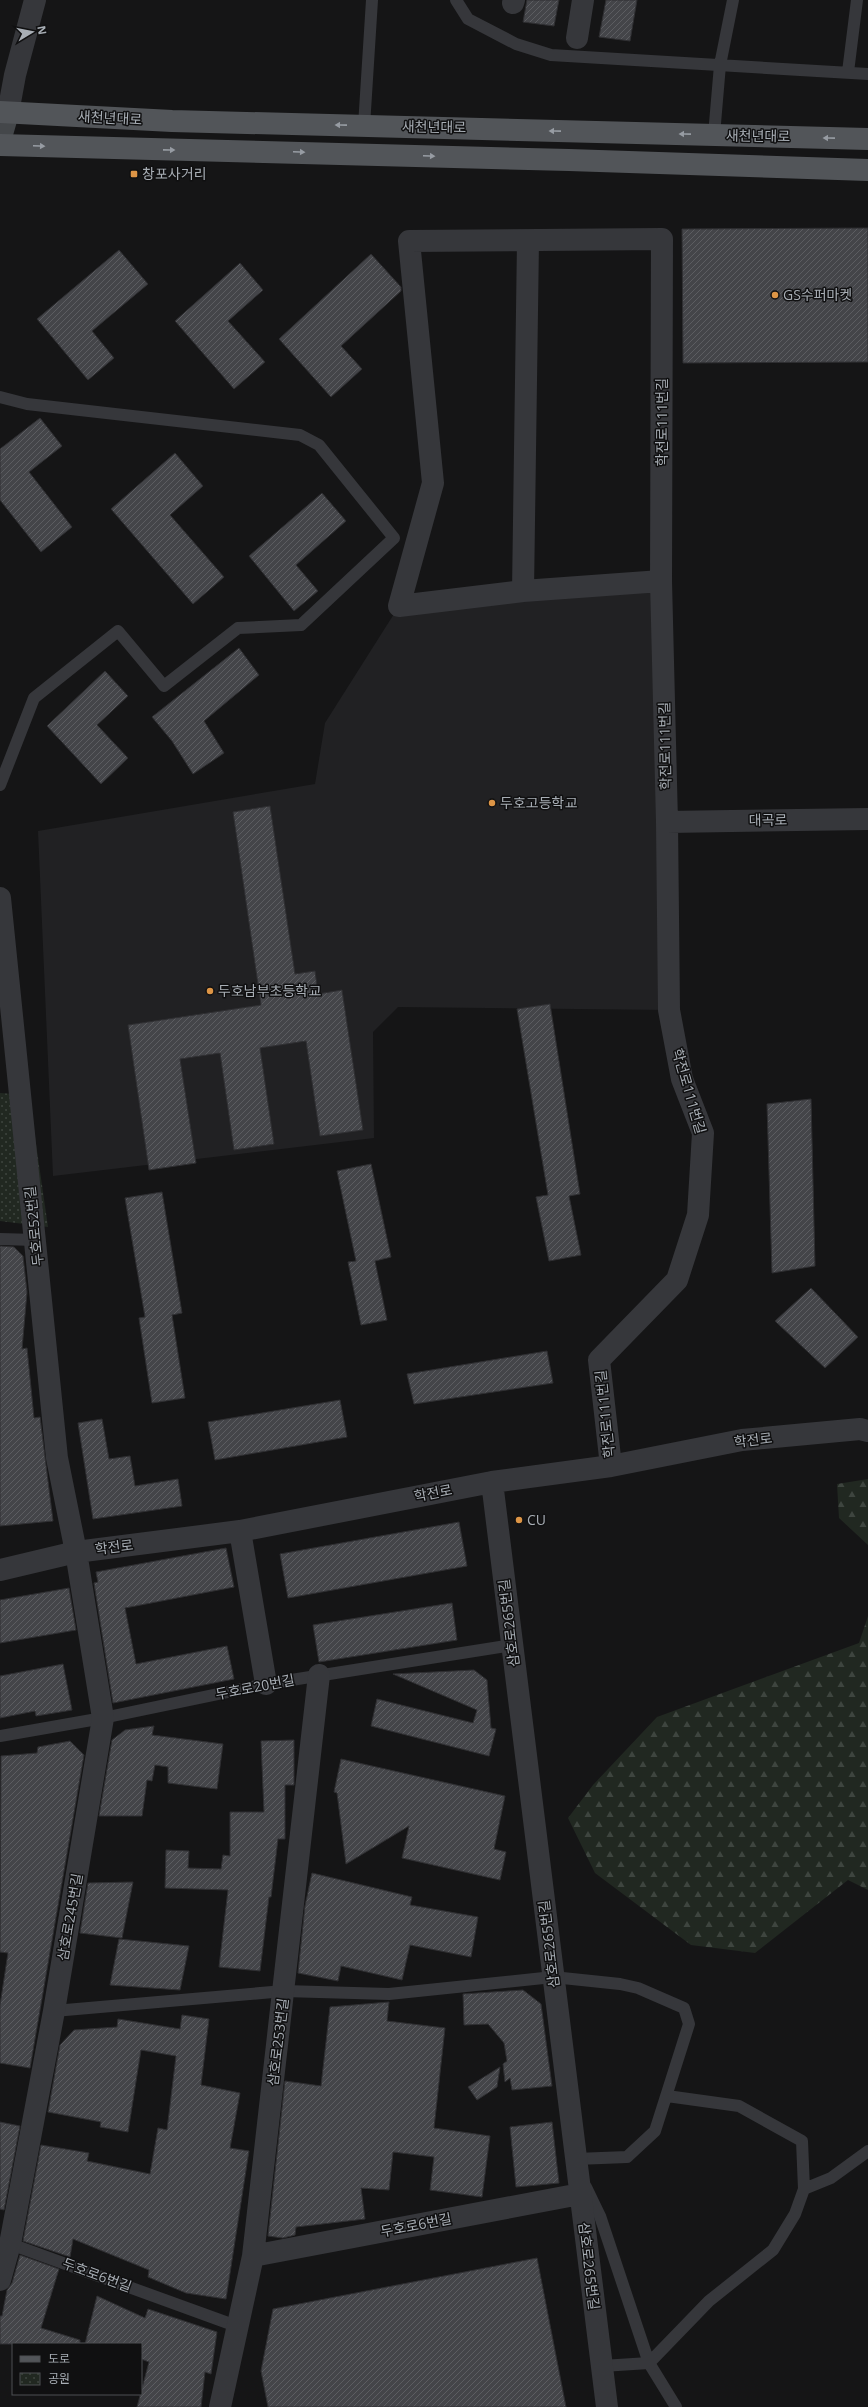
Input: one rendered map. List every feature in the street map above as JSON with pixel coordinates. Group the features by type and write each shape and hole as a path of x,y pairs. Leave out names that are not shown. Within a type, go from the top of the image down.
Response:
{"main road":[{"name":"새천년대로","path":"4,113 172,121 868,139"},
{"path":"118,149 112,141 117,133 152,132 172,121"},
{"name":"새천년대로","path":"0,145 569,160 868,170"}],"street":[{"path":"0,141 4,113 36,0"},
{"path":"577,38 584,0"},
{"name":"학전로111번길","path":"523,591 399,606 433,483 409,241 662,239 661,582 667,822 669,1010 682,1079 703,1133 698,1215 677,1280 599,1360 611,1466"},
{"path":"528,241 523,591 661,582"},
{"name":"대곡로","path":"667,822 868,819"},
{"name":"두호로52번길","path":"0,898 57,1458 76,1552"},
{"name":"학전로","path":"0,1570 76,1552 240,1531 492,1482 611,1466 742,1440 860,1429 868,1431"},
{"name":"삼호로265번길","path":"492,1482 607,2407"},
{"path":"240,1531 266,1684"},
{"name":"삼호로245번길","path":"0,2280 5,2242 54,2011 103,1718 76,1552"},
{"name":"삼호로253번길","path":"220,2407 239,2327 253,2256 319,1675"},
{"name":"두호로6번길","path":"253,2256 580,2194"}],"lane":[{"path":"364,126 372,0"},
{"path":"456,0 468,19 516,44 551,55 868,74"},
{"path":"714,135 720,65 733,0"},
{"path":"848,72 857,0"},
{"path":"0,397 27,404 300,435 320,445 394,538 301,625 238,628 164,686 118,630 34,698 0,785"},
{"path":"0,1239 35,1240"},
{"name":"두호로20번길","path":"0,1736 103,1718 266,1684 512,1645"},
{"path":"54,2011 284,1991 389,1994 553,1977 620,1984 638,1988 684,2008 689,2024 655,2131 626,2157 576,2159 589,2195 600,2216 649,2363 676,2407"},
{"path":"602,2366 649,2363 709,2301 773,2250 795,2214 804,2189 802,2141 739,2106 667,2096"},
{"path":"804,2189 831,2178 868,2151"},
{"name":"두호로6번길","path":"5,2242 239,2327"}],"shaded area":[{"path":"661,581 669,1010 398,1007 373,1032 374,1138 53,1176 38,831 315,784 325,723 399,606"}],"green space":[{"path":"0,1093 29,1095 48,1227 0,1221"},
{"path":"868,1479 868,1545 839,1518 837,1484"},
{"path":"868,1616 868,1890 848,1880 755,1953 691,1945 595,1873 568,1818 593,1785 657,1717 859,1643"}],"building":[{"path":"527,0 559,0 554,26 523,22"},
{"path":"606,0 637,0 630,41 599,37"},
{"name":"GS수퍼마켓","path":"868,228 868,362 683,363 682,229"},
{"path":"119,250 148,284 92,331 114,358 88,380 37,319"},
{"path":"371,254 401,287 401,291 341,346 362,369 331,397 279,339"},
{"path":"240,263 263,290 228,321 265,362 234,389 175,321"},
{"path":"40,418 62,446 29,472 72,527 41,552 0,500 0,449"},
{"path":"175,453 203,486 170,515 224,577 193,604 111,509"},
{"path":"322,493 346,521 296,565 318,591 294,611 249,556"},
{"path":"239,648 259,675 204,721 224,753 193,774 172,741 152,717"},
{"path":"105,671 128,696 97,725 128,758 101,784 47,726"},
{"path":"270,806 295,974 315,971 318,994 342,990 363,1130 320,1136 306,1041 260,1048 274,1144 234,1150 220,1053 180,1059 196,1163 149,1170 128,1025 261,1005 233,812"},
{"path":"550,1004 580,1194 569,1196 581,1255 549,1261 536,1197 548,1195 517,1009"},
{"path":"811,1099 815,1266 772,1273 767,1104"},
{"path":"371,1164 391,1257 375,1261 387,1320 361,1325 348,1262 356,1261 337,1171"},
{"path":"162,1192 182,1313 172,1315 185,1398 152,1403 139,1318 145,1317 125,1198"},
{"path":"0,1246 14,1247 23,1256 27,1292 22,1349 27,1348 34,1418 40,1417 53,1521 0,1526"},
{"path":"811,1288 858,1337 825,1368 775,1321"},
{"path":"547,1351 553,1383 414,1404 407,1374"},
{"path":"340,1400 347,1437 215,1460 208,1422"},
{"path":"102,1419 109,1459 130,1456 135,1486 178,1479 182,1506 93,1519 78,1423"},
{"path":"459,1522 467,1566 288,1598 280,1554"},
{"path":"226,1548 234,1587 125,1608 136,1664 227,1646 234,1679 113,1703 94,1583 98,1582 96,1572"},
{"path":"69,1588 76,1630 0,1643 0,1600"},
{"path":"452,1603 457,1640 319,1662 313,1625"},
{"path":"63,1664 72,1710 36,1716 35,1711 0,1718 0,1676"},
{"path":"474,1670 487,1680 491,1728 496,1729 489,1756 371,1726 377,1699 473,1723 477,1710 393,1674"},
{"path":"154,1726 152,1735 223,1744 217,1789 168,1783 168,1767 155,1765 152,1781 147,1780 142,1816 99,1816 112,1740 125,1730"},
{"path":"294,1740 294,1785 285,1785 285,1839 278,1839 260,1971 219,1967 228,1890 165,1888 166,1850 189,1851 188,1868 221,1869 223,1855 230,1856 230,1812 264,1812 261,1741"},
{"path":"70,1741 84,1755 30,2068 0,2063 0,2005 8,1953 0,1952 1,1756 37,1753 38,1747"},
{"path":"341,1759 505,1796 494,1849 506,1852 500,1880 402,1858 409,1826 346,1864 337,1793 334,1792"},
{"path":"312,1873 412,1897 410,1905 478,1917 471,1957 410,1945 402,1980 341,1966 338,1981 298,1973 305,1906"},
{"path":"133,1882 122,1938 80,1933 88,1883"},
{"path":"119,1939 189,1946 180,1990 110,1985"},
{"path":"523,1990 541,2004 552,2086 512,2090 510,2078 505,2082 503,2064 507,2061 504,2043 488,2024 464,2025 463,1994"},
{"path":"389,2002 387,2021 445,2028 434,2128 490,2136 482,2197 430,2190 434,2157 393,2152 389,2190 361,2188 365,2219 296,2227 295,2235 283,2238 268,2236 285,2081 321,2086 330,2007"},
{"path":"182,2015 209,2019 201,2085 240,2093 230,2148 249,2151 226,2299 186,2293 148,2277 149,2270 73,2239 70,2257 23,2241 41,2145 89,2153 87,2161 150,2174 158,2128 167,2130 176,2056 141,2050 128,2132 100,2127 101,2122 48,2112 60,2045 74,2030 117,2027 118,2019 180,2029"},
{"path":"500,2067 497,2087 477,2100 468,2087"},
{"path":"0,2122 20,2126 4,2210 0,2209"},
{"path":"552,2122 559,2183 516,2187 510,2127"},
{"path":"20,2255 59,2269 41,2328 80,2340 80,2343 0,2344 0,2316 2,2316 7,2290 12,2283"},
{"path":"537,2258 566,2407 268,2407 261,2371 273,2309"},
{"path":"97,2296 145,2318 148,2309 217,2332 211,2374 205,2372 201,2407 137,2407 140,2395 142,2395 142,2388 149,2362 142,2359 142,2343 85,2343"}],"place":[{"name":"창포사거리","path":"134,174"},
{"name":"GS수퍼마켓","path":"775,295"},
{"name":"두호고등학교","path":"492,803"},
{"name":"두호남부초등학교","path":"210,991"},
{"name":"CU","path":"519,1520"}]}
